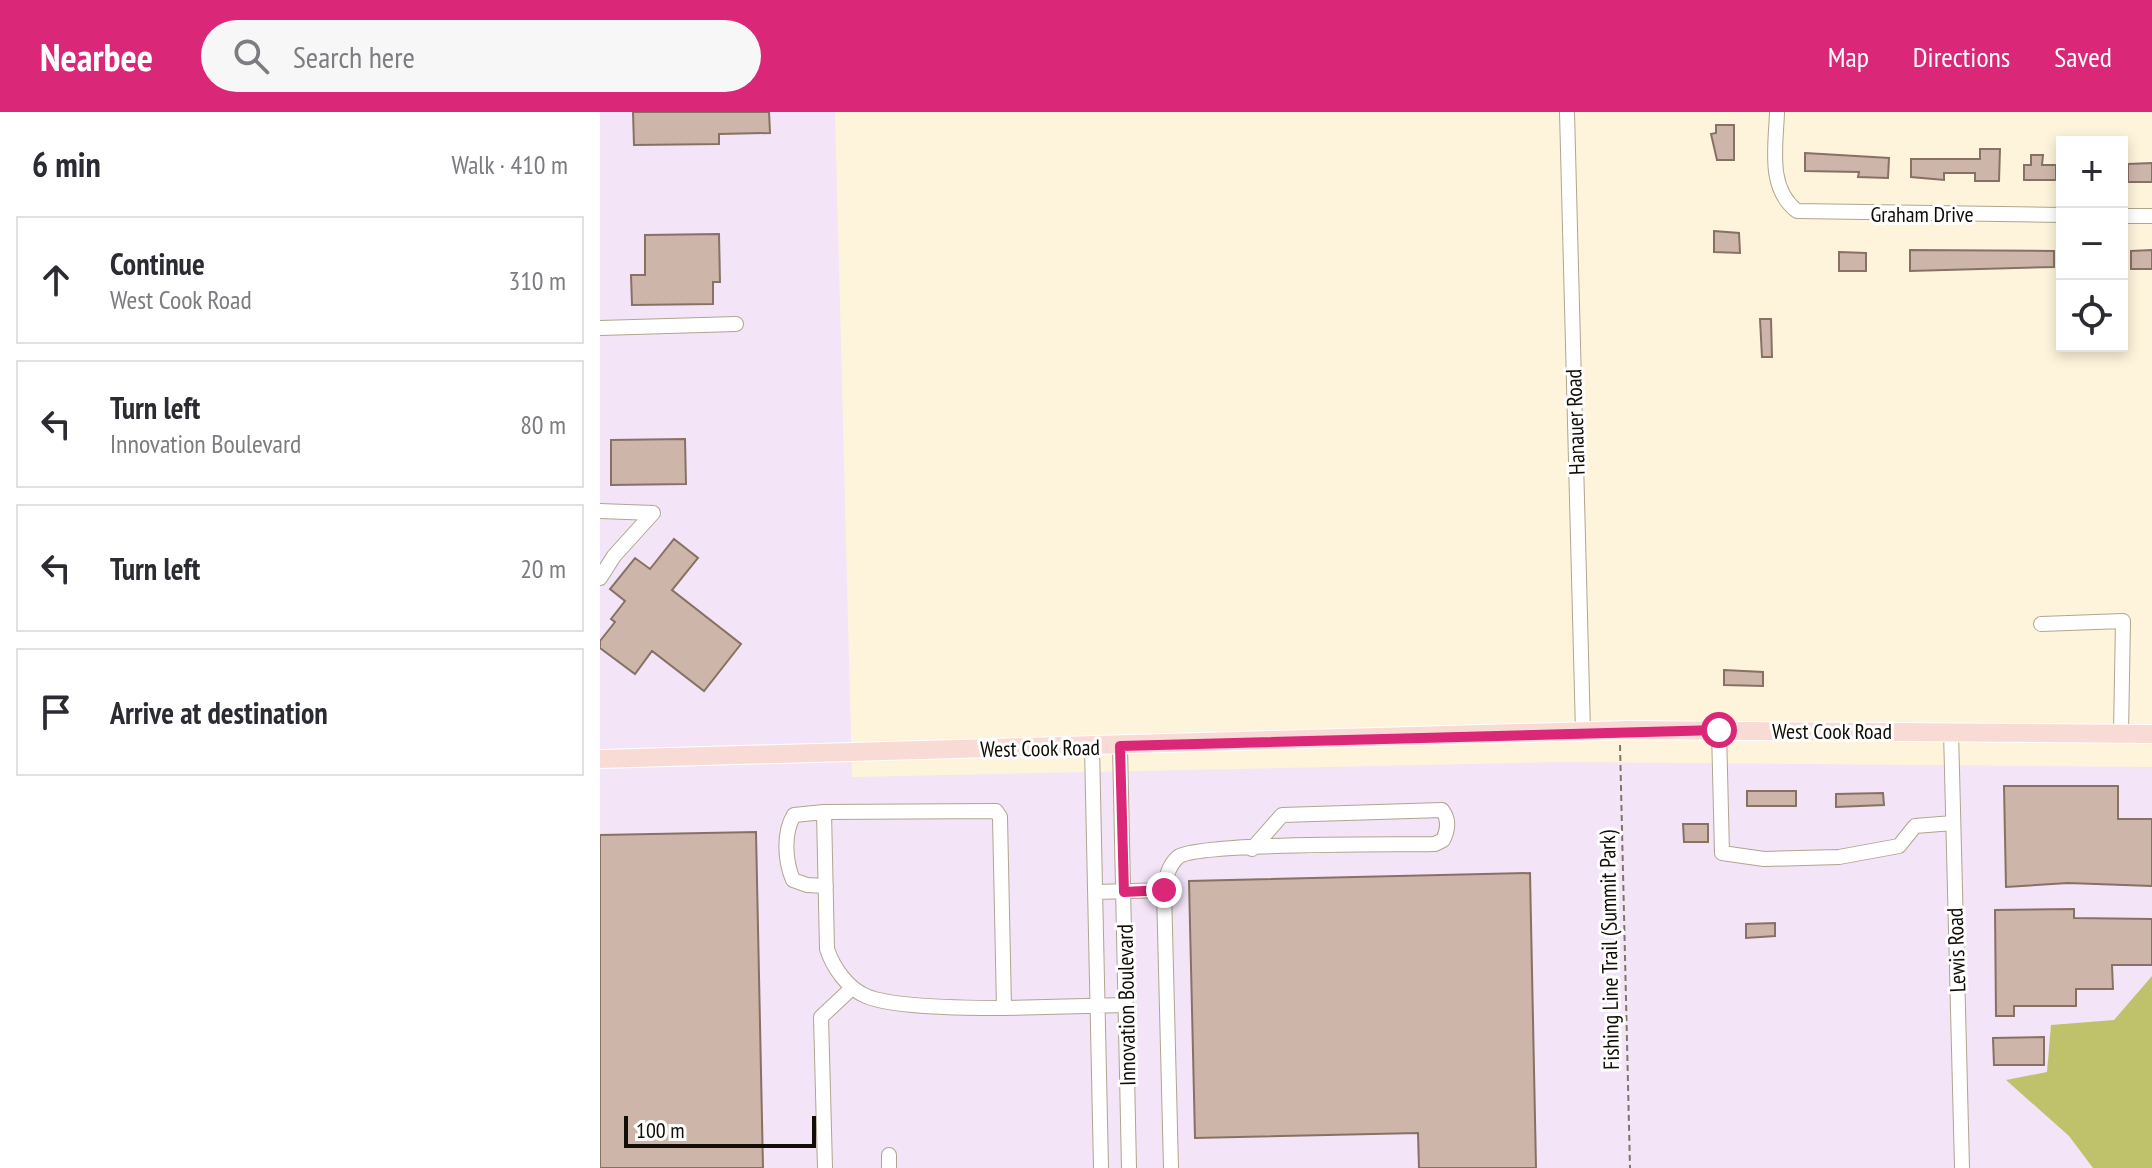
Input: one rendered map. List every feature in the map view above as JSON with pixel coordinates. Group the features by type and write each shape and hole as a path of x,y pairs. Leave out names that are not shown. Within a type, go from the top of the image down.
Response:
{"main road":[{"name":"West Cook Road","path":"600,759 1620,731 2152,734"}],"street":[{"name":"Hanauer Road","path":"1567,112 1583,732"},
{"name":"Graham Drive","path":"1777,112 1776,171 1785,202 1797,211 2056,215"},
{"path":"2128,216 2152,216"},
{"path":"600,328 736,324"},
{"path":"600,511 653,513 614,556 600,578"},
{"path":"2041,624 2123,621 2121,733"},
{"path":"1719,730 1722,853 1764,859 1839,857 1899,846 1915,826 1953,823"},
{"name":"Lewis Road","path":"1951,731 1962,1168"},
{"name":"Innovation Boulevard","path":"1120,746 1129,1168"},
{"name":"Innovation Boulevard","path":"1092,747 1101,1168"},
{"path":"1171,1168 1164,890 1167,872 1179,856 1196,850 1252,849 1435,844 1443,840 1447,832 1446,816 1442,810 1282,815 1252,849"},
{"path":"826,886 807,885 793,880 788,869 787,827 794,815 824,812 996,811 1000,817 1004,1008"},
{"path":"824,812 827,949 831,961 852,988 868,997 945,1007 1125,1005"},
{"path":"1096,892 1164,890"},
{"path":"825,1168 821,1017 852,988"}],"path":[{"name":"Fishing Line Trail (Summit Park)","path":"1620,731 1630,1168"}],"shaded area":[{"path":"600,112 835,112 852,777 1562,762 2152,767 2152,1168 600,1168"}],"green space":[{"path":"2152,976 2152,1168 2093,1168 2069,1136 2006,1080 2047,1072 2051,1025 2114,1020"}],"building":[{"path":"633,112 769,112 770,133 719,134 719,144 634,145"},
{"path":"1716,125 1734,125 1734,160 1717,160 1711,134 1716,133"},
{"path":"1980,149 2000,149 1999,181 1975,181 1975,173 1944,173 1944,180 1911,177 1911,159 1980,159"},
{"path":"1805,153 1889,158 1888,178 1858,177 1859,172 1805,171"},
{"path":"2031,155 2043,155 2042,165 2056,165 2056,180 2024,180 2024,165 2031,165"},
{"path":"2152,163 2152,182 2128,182 2128,164"},
{"path":"1714,231 1739,233 1740,253 1714,252"},
{"path":"719,234 720,282 713,282 713,304 632,305 631,275 645,275 645,235"},
{"path":"1910,250 2054,251 2054,267 1910,271"},
{"path":"2152,250 2152,269 2131,269 2131,251"},
{"path":"1839,252 1866,253 1866,271 1839,271"},
{"path":"1760,319 1771,319 1772,357 1762,357"},
{"path":"685,439 686,484 611,485 611,440"},
{"path":"674,539 698,558 672,590 741,644 704,691 652,651 635,674 600,648 600,641 615,622 611,619 625,601 610,589 635,558 650,569"},
{"path":"1724,670 1763,672 1763,686 1724,685"},
{"path":"2004,786 2118,786 2118,819 2152,819 2152,886 2068,883 2006,887"},
{"path":"1747,791 1796,791 1796,806 1747,806"},
{"path":"1883,793 1884,805 1836,807 1836,794"},
{"path":"1683,824 1708,824 1708,842 1684,842"},
{"path":"756,832 763,1168 600,1168 600,835"},
{"path":"1530,873 1536,1168 1419,1168 1418,1133 1195,1138 1189,881"},
{"path":"2074,909 2074,918 2152,919 2152,965 2112,965 2113,989 2076,989 2076,1006 2014,1006 2014,1016 1996,1016 1995,910"},
{"path":"1775,923 1775,936 1746,938 1746,924"},
{"path":"2044,1037 2044,1065 1994,1065 1993,1038"}],"route":[{"path":"1164,890 1124,892 1120,746 1627,730 1719,730"}]}
